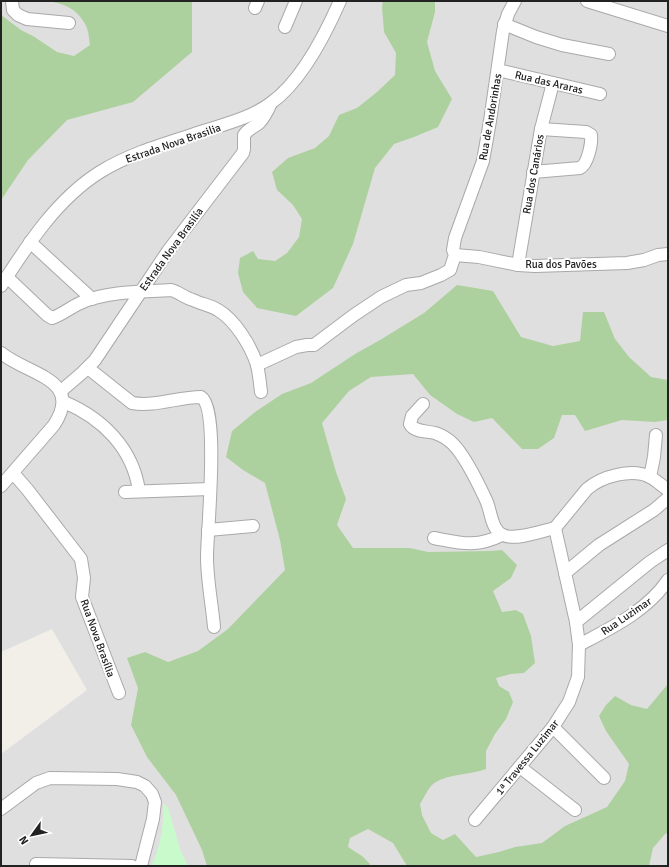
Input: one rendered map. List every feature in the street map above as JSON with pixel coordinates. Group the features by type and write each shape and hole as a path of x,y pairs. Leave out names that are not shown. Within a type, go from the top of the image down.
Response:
{"street":[{"path":"12,1 13,10 27,19 69,23"},
{"path":"285,27 296,1"},
{"name":"Estrada Nova Brasilia","path":"4,281 30,242 69,196 85,182 128,158 152,148 243,119 271,103 291,84 312,54 340,1"},
{"name":"Rua de Andorinhas","path":"455,255 453,250 455,238 483,161 504,24 515,1"},
{"path":"588,1 668,26"},
{"path":"504,24 536,37 562,45 609,54"},
{"name":"Rua das Araras","path":"498,70 600,94"},
{"name":"Rua dos Canários","path":"518,265 541,129 553,84"},
{"name":"Estrada Nova Brasilía","path":"62,396 88,368 168,251 243,152 244,135 265,117 271,103"},
{"path":"533,172 582,167 586,162 591,140 591,135 586,132 541,129"},
{"path":"30,242 92,299"},
{"name":"Rua dos Pavões","path":"455,255 486,258 518,265 562,266 627,263 668,254"},
{"path":"257,365 296,347 314,345 381,297 406,285 421,283 450,270 455,255"},
{"path":"4,281 50,317 56,316 92,299 140,291 176,291 187,298 218,310 238,329 257,365 261,392"},
{"path":"1,353 47,379 62,396 91,416 106,430 122,446 130,460 137,479 139,491"},
{"path":"88,368 132,403 150,404 197,397 203,398 207,408 212,454 207,559 214,628"},
{"path":"1,486 59,418 62,396"},
{"path":"423,404 412,416 410,424 411,427 416,430 435,433 453,444 470,470 486,500 494,524 502,535"},
{"path":"650,477 656,435"},
{"name":"Rua Nova Brasília","path":"13,473 27,488 81,559 84,578 82,597 119,693"},
{"path":"434,538 478,544 502,535 523,536 554,528 592,484 612,476 638,473 650,477 668,490"},
{"path":"125,492 210,488"},
{"path":"565,573 599,545 654,510 668,498"},
{"path":"208,530 253,526"},
{"name":"1ª Travessa Luzimar","path":"475,820 553,727 569,702 578,677 579,644 576,622 554,528"},
{"path":"576,622 650,562 668,550"},
{"name":"Rua Luzimar","path":"579,644 617,624 638,610 660,591 668,580"},
{"path":"553,727 604,778"},
{"path":"520,767 575,810"},
{"path":"1,809 36,783 50,778 128,780 137,782 145,786 152,794 155,802 153,820 141,866"},
{"path":"36,864 132,866"}],"shaded area":[{"path":"1,1 668,1 668,866 1,866 1,754 87,690 52,629 1,652"}],"green space":[{"path":"47,1 192,1 192,52 133,102 67,120 28,160 1,200 1,15 21,30 57,52 74,56 90,45 87,28 83,20 70,8"},
{"path":"383,1 435,1 435,12 427,42 435,71 452,99 438,127 394,144 375,168 353,244 333,288 296,316 257,308 243,292 238,273 240,258 253,251 258,259 275,261 287,253 299,237 302,219 293,205 277,190 272,172 288,158 315,148 329,136 339,115 357,108 395,75 396,53 384,32"},
{"path":"457,285 493,291 521,337 553,346 580,341 583,312 604,312 615,339 629,357 651,377 668,380 668,420 655,422 622,420 585,431 575,415 562,415 554,438 538,449 522,449 492,418 474,422 457,414 430,395 413,374 371,377 349,391 322,423 336,472 346,499 337,525 353,548 410,548 428,552 502,550 517,565 511,578 493,591 502,612 516,610 523,614 531,636 535,663 524,673 511,674 496,678 499,686 509,692 513,702 506,719 495,734 486,751 486,769 437,781 432,785 420,804 422,815 431,833 443,840 455,834 476,857 515,847 542,843 565,826 607,807 625,781 629,764 606,731 599,716 606,705 615,696 631,705 647,709 668,684 668,835 666,833 653,848 649,866 407,866 393,843 368,829 350,838 348,847 362,856 370,864 369,866 207,866 202,850 176,795 147,757 131,725 138,688 127,658 145,652 168,662 198,651 228,629 285,570 280,540 265,483 243,470 226,457 232,431 255,412 282,394 311,383 355,354 424,313"},
{"path":"163,804 168,807 180,849 188,866 151,866 161,836"}]}
